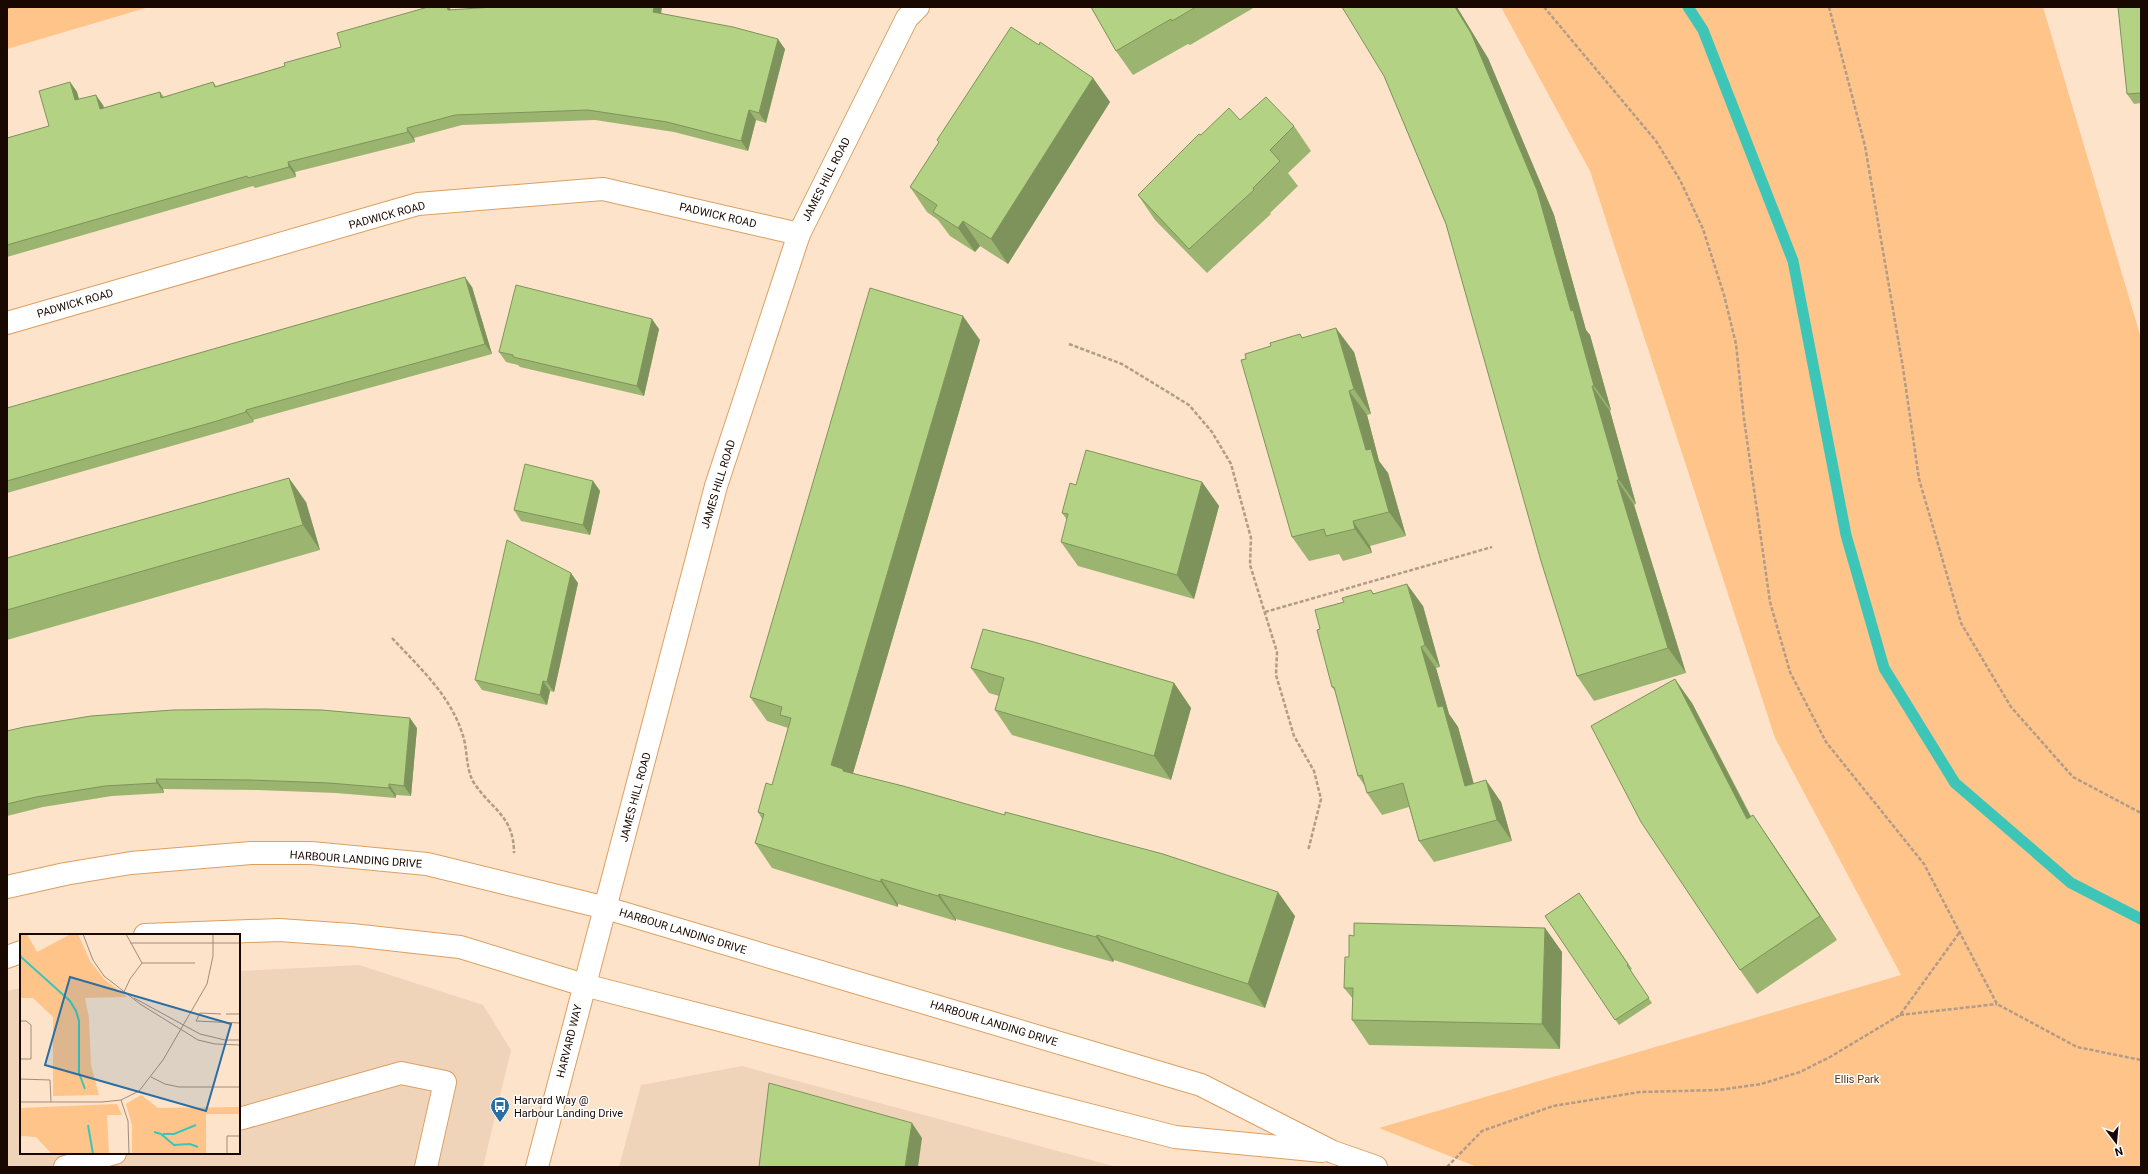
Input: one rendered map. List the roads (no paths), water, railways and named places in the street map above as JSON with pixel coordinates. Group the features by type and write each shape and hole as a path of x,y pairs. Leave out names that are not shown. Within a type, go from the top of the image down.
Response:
{"street":[{"name":"JAMES HILL ROAD","path":"584,985 606,908 716,486 799,234 907,18 918,7"},
{"name":"PADWICK ROAD","path":"7,323 418,204 603,189 799,234"},
{"name":"HARBOUR LANDING DRIVE","path":"7,887 65,874 131,863 252,853 311,854 427,864 606,908 1200,1085 1333,1152 1376,1167"},
{"name":"HARBOUR LANDING DRIVE","path":"173,934 279,930 352,935 460,947 584,985 1175,1137 1333,1152"},
{"path":"7,957 20,952"},
{"name":"HARVARD WAY","path":"537,1167 584,985"},
{"path":"240,1119 401,1073 445,1082 426,1167"},
{"path":"65,1167 111,1154"}],"waterway":[{"path":"1688,7 1703,30 1793,261 1846,535 1884,668 1955,783 2071,883 2141,919"}],"place":[{"name":"Harvard Way @ Harbour Landing Drive","path":"500,1123"}],"park label":[{"name":"Ellis Park","path":"1857,1079"}]}
